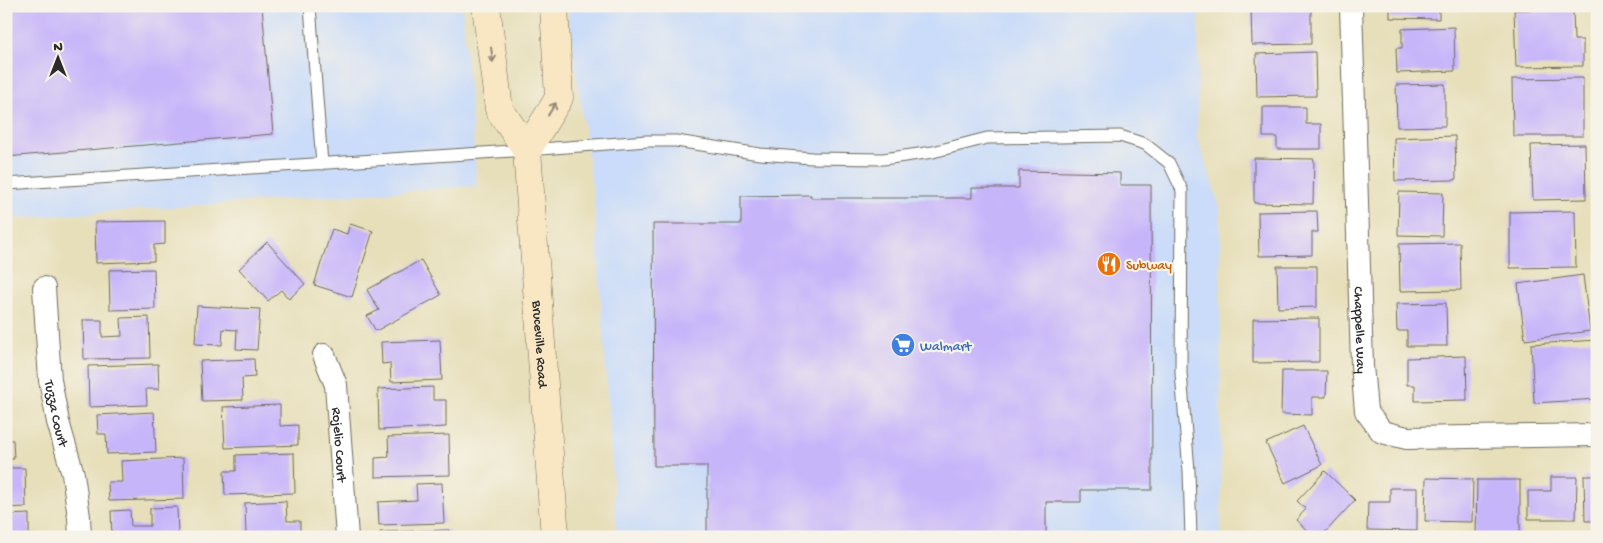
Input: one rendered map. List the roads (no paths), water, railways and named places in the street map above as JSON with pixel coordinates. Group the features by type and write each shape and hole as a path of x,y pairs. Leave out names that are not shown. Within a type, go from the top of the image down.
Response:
{"main road":[{"path":"486,6 499,109 527,150 559,98 554,6"},
{"name":"Bruceville Road","path":"527,150 555,537"}],"street":[{"name":"Chappelle Way","path":"1351,6 1359,293 1366,411 1382,432 1406,438 1597,435"},
{"name":"Tuzza Court","path":"44,288 50,380 58,422 73,474 80,537"},
{"name":"Rojelio Court","path":"324,355 336,385 346,537"}],"lane":[{"path":"310,6 322,164"},
{"path":"6,184 647,141 676,141 742,152 812,158 884,159 933,152 987,138 1120,136 1146,144 1170,163 1182,190 1181,373 1189,472 1191,537"}],"place":[{"name":"Subway","path":"1109,264"},
{"name":"Walmart","path":"903,345"}]}
